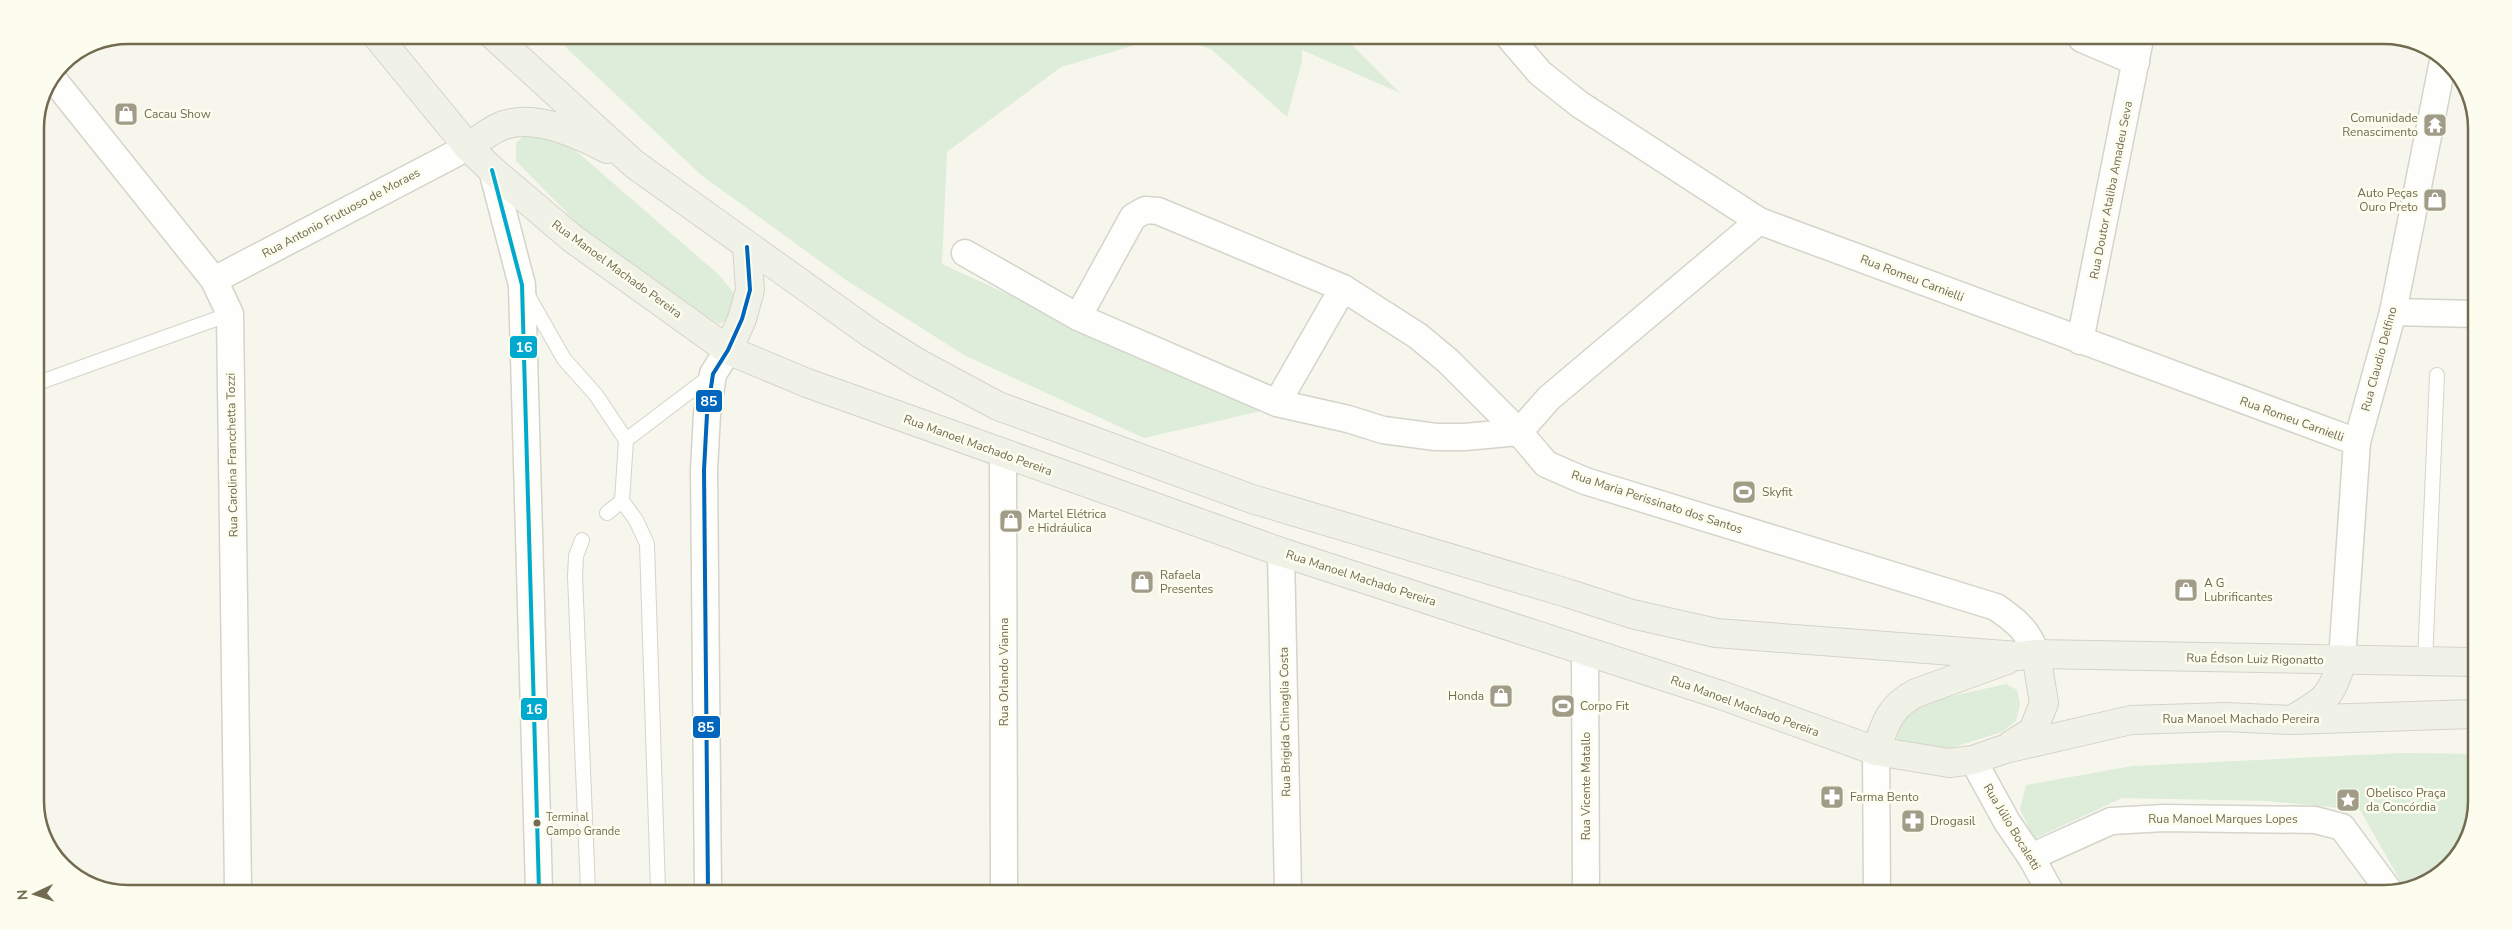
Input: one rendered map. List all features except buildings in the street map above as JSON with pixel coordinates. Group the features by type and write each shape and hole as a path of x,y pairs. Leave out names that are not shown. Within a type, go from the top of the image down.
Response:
{"main road":[{"name":"Rua Manoel Machado Pereira","path":"384,44 468,147 492,170 573,239 728,350 807,383 1281,552 1721,695 1876,752 1949,763 1973,760 2005,749 2132,720 2226,717 2291,720 2468,714"},
{"path":"503,44 634,164 747,247 878,338 918,363 998,406 1252,499 1632,614 1716,633 2027,655"},
{"path":"468,147 498,127 519,121 542,124 588,140 634,164"},
{"path":"728,350 742,319 750,290 747,247"},
{"path":"2005,749 2033,731 2044,703 2027,655"},
{"path":"1876,752 1887,717 1903,700 1916,693 2027,655"},
{"name":"Rua Édson Luiz Rigonatto","path":"2027,655 2468,662"},
{"path":"2291,720 2322,702 2336,681 2342,660"}],"street":[{"name":"Rua Romeu Carnielli","path":"1515,44 1540,73 1579,104 1759,221 2357,442"},
{"path":"2107,44 2138,50"},
{"name":"Rua Doutor Ataliba Amadeu Seva","path":"2080,341 2138,50"},
{"name":"Rua Claudio Delfino","path":"2342,660 2357,442 2393,312 2442,66"},
{"name":"Rua Carolina Francchetta Tozzi","path":"57,83 214,280 230,314 238,885"},
{"name":"Rua Antonio Frutuoso de Moraes","path":"214,280 468,147"},
{"path":"492,170 522,285 540,885"},
{"path":"1078,317 1134,217 1145,210 1158,211 1343,288 1418,336 1448,361 1519,432"},
{"path":"965,253 1078,317 1278,403 1348,419 1383,430 1436,437 1465,437 1519,432 1549,398 1759,221"},
{"path":"1278,403 1343,288"},
{"path":"2393,312 2468,314"},
{"path":"708,885 704,470 707,414 713,374 728,350"},
{"name":"Rua Maria Perissinato dos Santos","path":"1519,432 1546,464 1585,480 1996,607 2015,620 2031,638 2027,655"},
{"name":"Rua Orlando Vianna","path":"1003,454 1004,885"},
{"name":"Rua Brigida Chinaglia Costa","path":"1281,552 1288,885"},
{"name":"Rua Vicente Matallo","path":"1585,650 1586,885"},
{"path":"1876,752 1877,885"},
{"name":"Rua Júlio Bocaletti","path":"1973,760 2006,822 2031,857 2047,885"},
{"name":"Rua Manoel Marques Lopes","path":"2031,857 2111,821 2164,818 2315,820 2342,827 2385,885"}],"lane":[{"path":"522,285 564,358 596,395 626,440 622,502 636,520 647,544 658,885"},
{"path":"44,381 230,314"},
{"path":"626,440 713,374"},
{"path":"2425,662 2437,375"},
{"path":"607,513 622,502"},
{"path":"582,540 576,556 575,576 588,885"}],"green space":[{"path":"562,44 1138,44 1061,67 947,152 942,264 1261,411 1144,438 964,355 846,280 701,175"},
{"path":"1197,44 1351,44 1400,93 1302,50 1302,61 1287,117 1211,49"},
{"path":"544,131 568,144 719,275 737,297 732,317 719,324 599,245 516,161 516,143 526,134"},
{"path":"2006,684 2017,690 2020,704 2016,721 2002,732 1938,752 1898,745 1896,724 1916,704"},
{"path":"2403,753 2468,754 2468,812 2460,838 2447,857 2426,874 2402,884 2360,810 2267,801 2122,798 2034,839 2020,809 2026,785 2132,766"}],"transit line":[{"name":"16","path":"492,170 522,285 539,885"},
{"name":"85","path":"708,885 704,470 707,414 713,374 728,350 742,319 750,290 747,247"}],"place":[{"name":"Cacau Show","path":"126,114"},
{"name":"Comunidade Renascimento","path":"2435,125"},
{"name":"Auto Peças Ouro Preto","path":"2435,200"},
{"name":"Skyfit","path":"1744,492"},
{"name":"Martel Elétrica e Hidráulica","path":"1011,521"},
{"name":"Rafaela Presentes","path":"1142,582"},
{"name":"A G Lubrificantes","path":"2186,590"},
{"name":"Honda","path":"1501,696"},
{"name":"Corpo Fit","path":"1563,706"},
{"name":"Farma Bento","path":"1832,797"},
{"name":"Obelisco Praça da Concórdia","path":"2348,800"},
{"name":"Drogasil","path":"1913,821"},
{"name":"Terminal Campo Grande","path":"537,823"}]}
